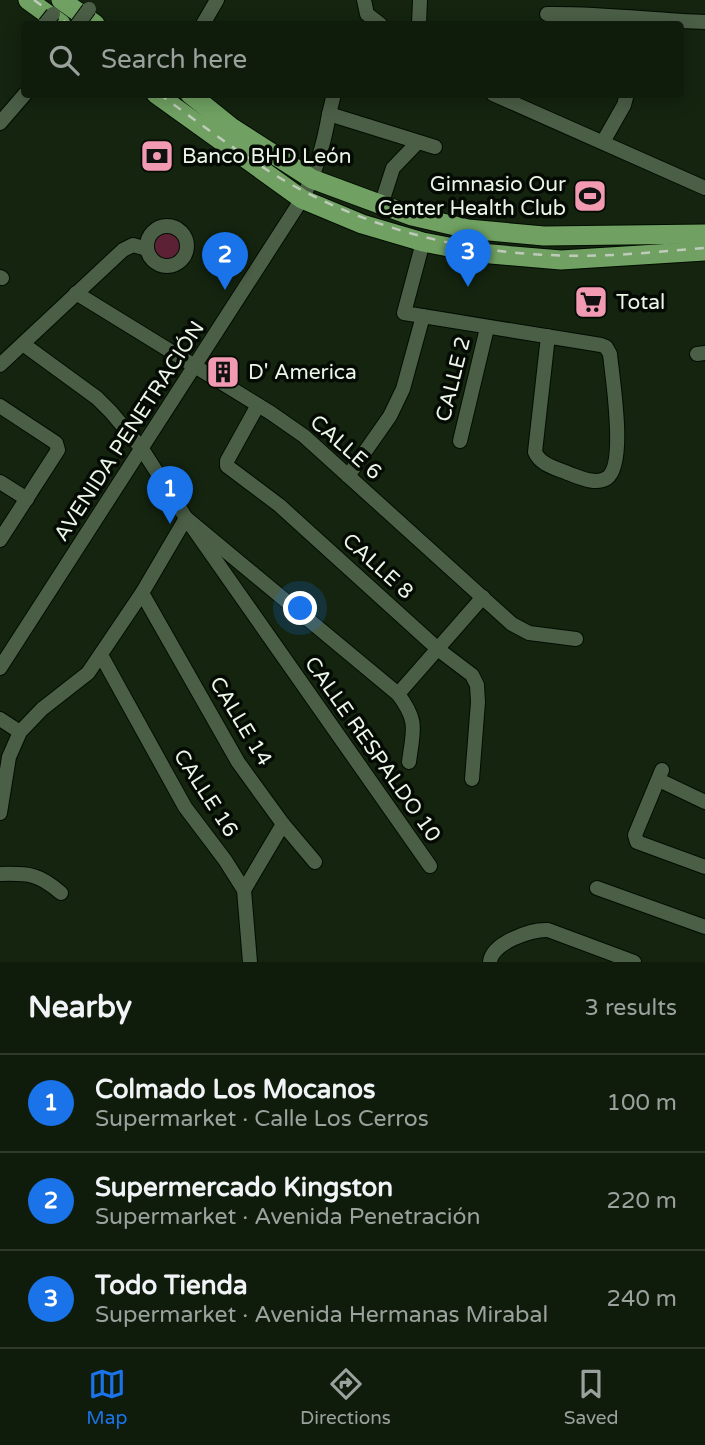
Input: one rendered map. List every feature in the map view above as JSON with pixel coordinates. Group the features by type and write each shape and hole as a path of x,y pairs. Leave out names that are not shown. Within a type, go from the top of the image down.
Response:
{"main road":[{"path":"28,0 55,16 92,17"},
{"path":"163,98 302,199 362,224 423,242 480,253 561,260 705,251"},
{"path":"195,98 231,127 312,179 412,216 481,230 544,236 705,234"}],"street":[{"path":"205,21 217,0"},
{"path":"364,0 367,14 376,21"},
{"path":"419,21 420,0"},
{"path":"547,14 589,6 642,21"},
{"path":"684,22 705,22"},
{"path":"0,123 22,98"},
{"name":"AVENIDA PENETRACIÓN","path":"0,668 302,199 312,179 325,139 333,98"},
{"path":"502,98 705,188"},
{"path":"603,142 625,98"},
{"path":"329,114 435,147"},
{"path":"381,205 393,168 418,142"},
{"path":"423,242 404,313 548,336 606,347 610,354 618,445 611,474 598,481 542,463 538,458 535,444 548,336"},
{"path":"0,365 122,250 133,245 147,249"},
{"name":"CALLE 6","path":"76,293 304,436 512,624 529,633 576,639"},
{"path":"348,476 390,416 403,389 423,316"},
{"name":"CALLE 2","path":"460,441 487,328"},
{"name":"CALLE RESPALDO 10","path":"23,344 97,398 142,449 186,518 429,866"},
{"name":"CALLE 8","path":"258,405 227,461 230,470 279,505 439,650 471,675 477,685 472,779"},
{"path":"0,406 56,443 58,450 0,540"},
{"path":"0,482 27,499"},
{"path":"0,813 9,757 20,732 42,709 88,673 142,593 186,518 398,694 410,709 414,722 409,762"},
{"name":"CALLE 14","path":"142,593 238,762 283,824 315,862"},
{"path":"398,694 483,597"},
{"name":"CALLE 16","path":"101,655 185,807 244,890 250,962"},
{"path":"0,719 20,732"},
{"path":"705,802 660,775 635,835 637,842 705,867"},
{"path":"244,890 283,824"},
{"path":"0,874 24,873 45,879 61,893"},
{"path":"597,888 705,927"},
{"path":"490,962 490,957 499,946 537,929 548,930 634,962"}],"shaded area":[{"path":"167,229 179,234 184,246 179,258 167,263 155,258 150,246 155,234"}],"railway":[{"path":"34,0 64,21"},
{"path":"165,98 237,150 296,187 330,204 402,231 476,248 514,253 609,255 705,248"}],"place":[{"name":"Banco BHD León","path":"157,156"},
{"name":"Gimnasio Our Center Health Club","path":"590,196"},
{"name":"Todo Tienda","path":"468,287"},
{"name":"Supermercado Kingston","path":"225,290"},
{"name":"Total","path":"591,302"},
{"name":"D' America","path":"223,372"},
{"name":"Colmado Los Mocanos","path":"170,524"}]}
